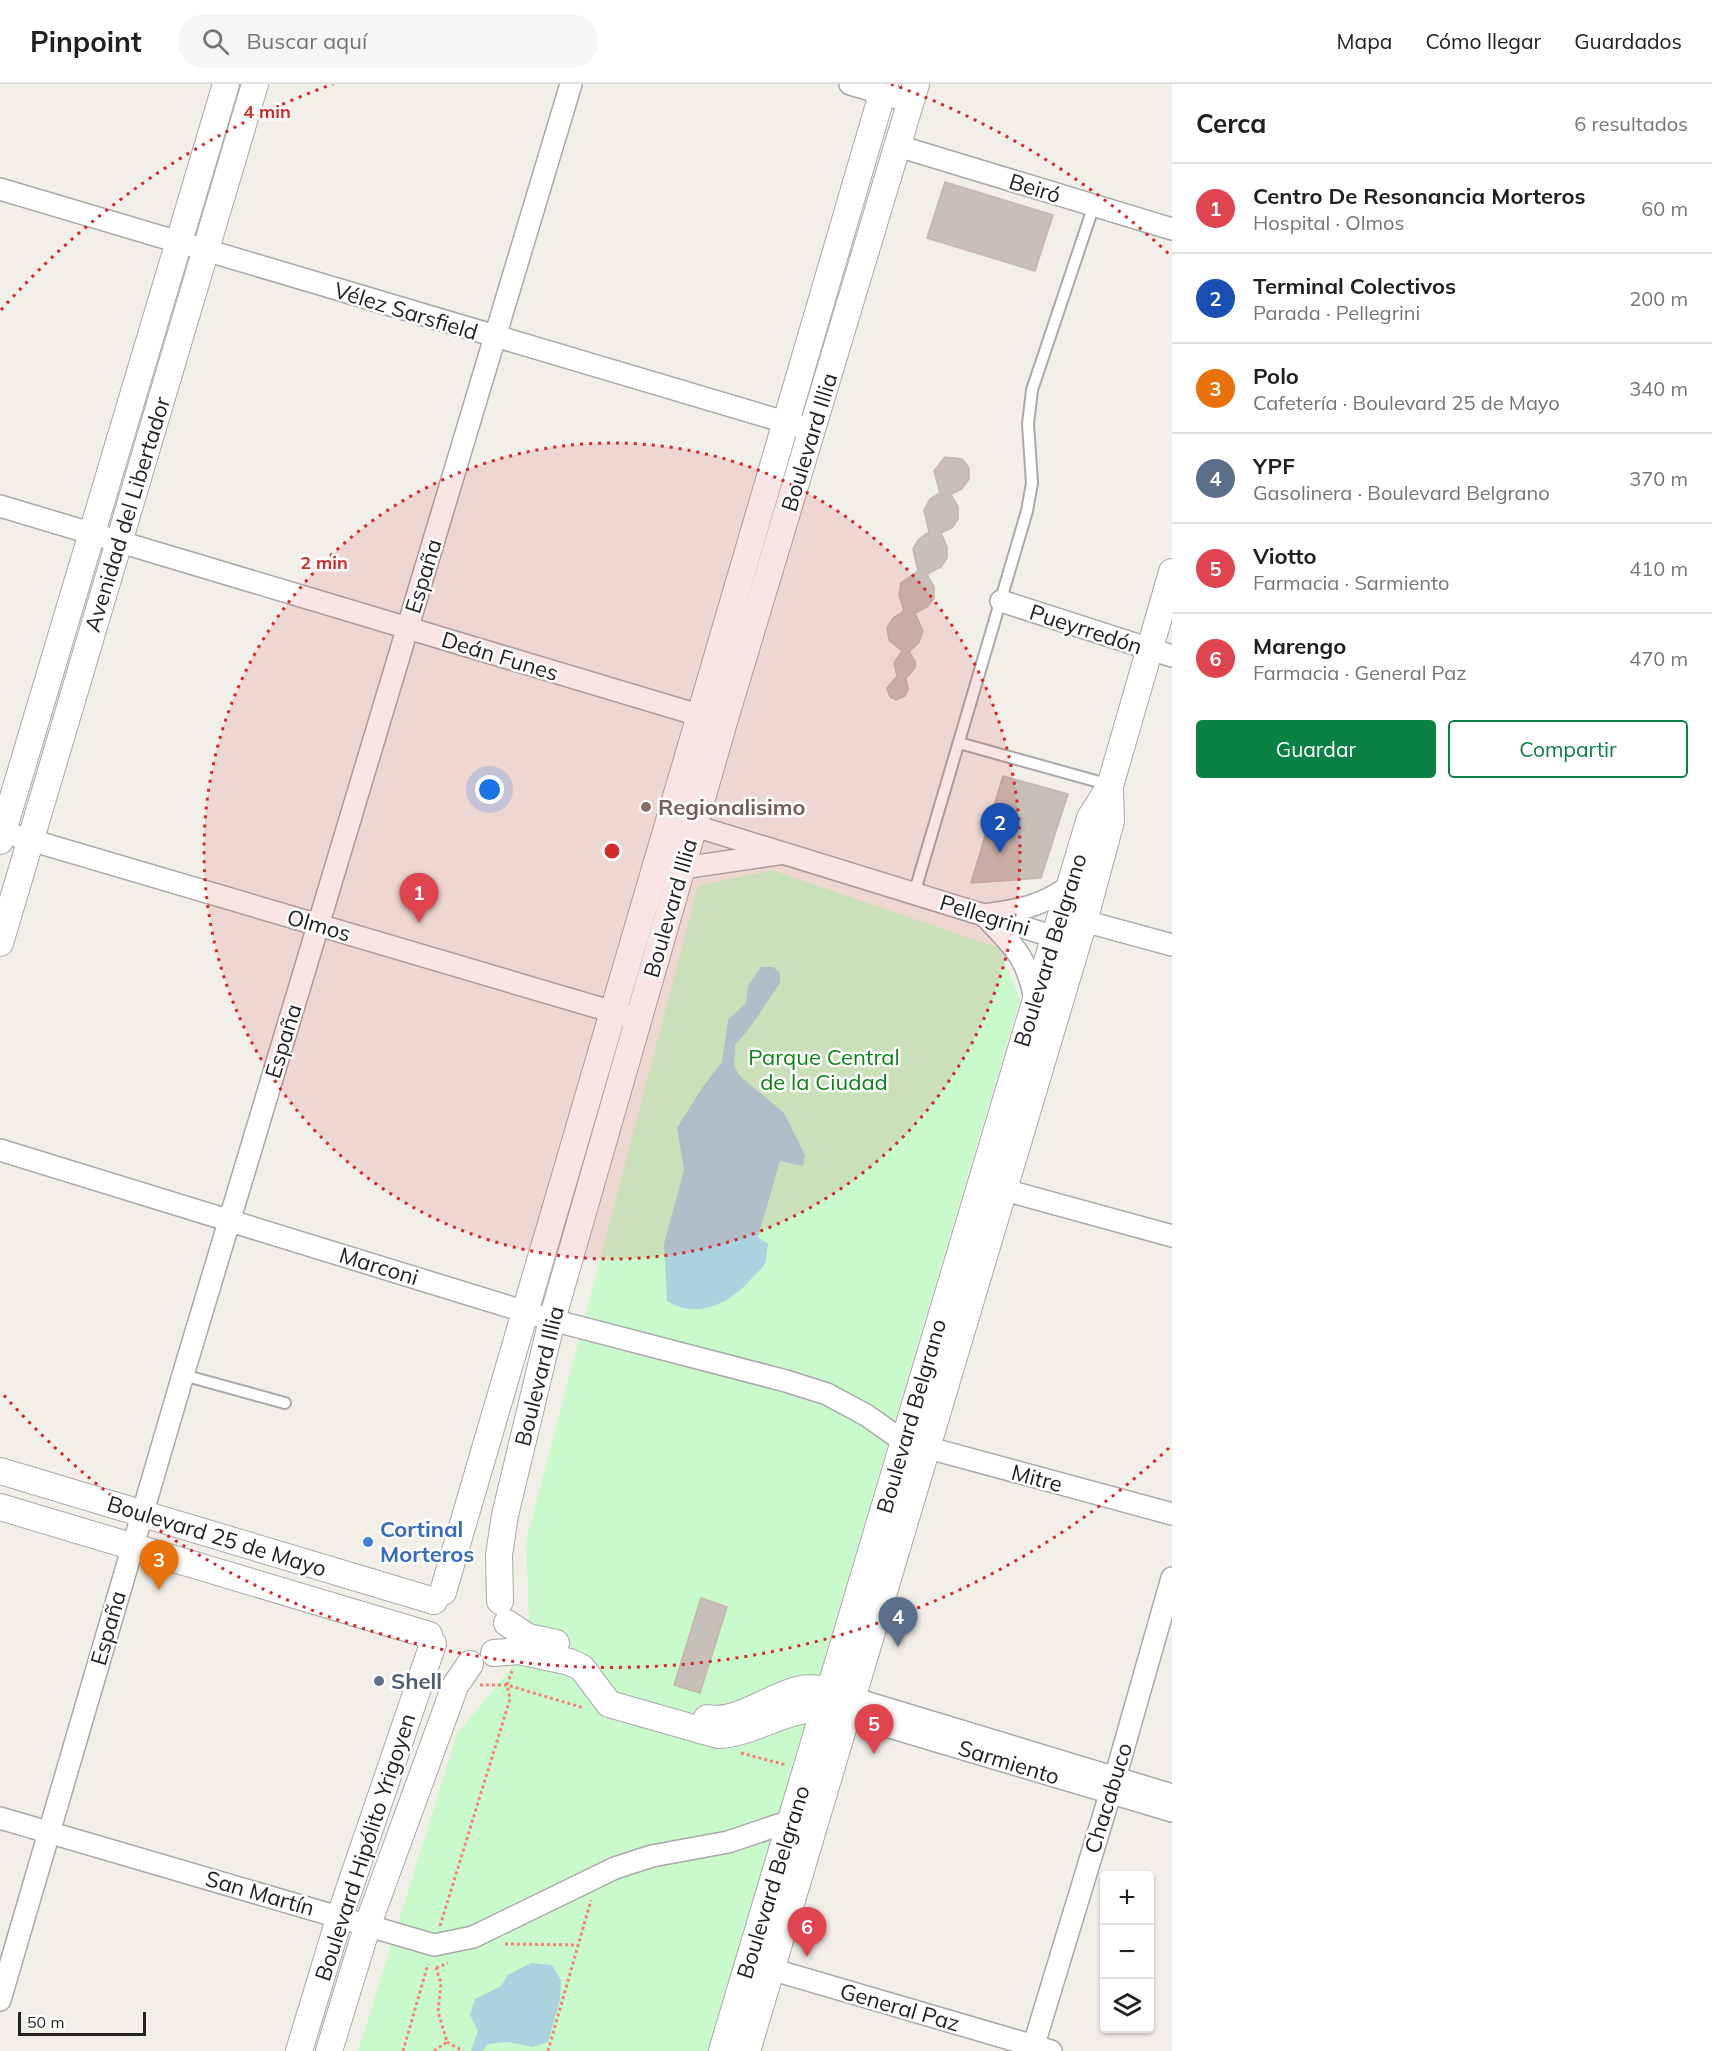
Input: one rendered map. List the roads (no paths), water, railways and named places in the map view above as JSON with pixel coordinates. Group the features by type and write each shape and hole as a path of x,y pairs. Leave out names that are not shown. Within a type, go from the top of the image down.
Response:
{"street":[{"name":"Avenidad del Libertador","path":"1,834 226,84"},
{"name":"Avenidad del Libertador","path":"0,943 255,84"},
{"name":"España","path":"0,2000 229,1220 571,84"},
{"path":"850,84 913,93"},
{"name":"Boulevard Illia","path":"438,1597 526,1311 698,715 883,89"},
{"name":"Boulevard Illia","path":"504,1612 499,1555 505,1515 552,1320 724,722 913,93"},
{"name":"Beiró","path":"898,146 1172,229"},
{"name":"Vélez Sarsfield","path":"0,189 494,338 812,430"},
{"name":"Deán Funes","path":"0,506 724,722"},
{"name":"Boulevard Belgrano","path":"991,1186 1035,1002 1090,818 1110,786 1161,653 1172,572"},
{"name":"Pueyrredón","path":"1001,601 1161,653"},
{"name":"Boulevard Belgrano","path":"747,2051 760,1966 790,1821 838,1703 991,1186 1084,921 1111,821 1110,786"},
{"path":"670,818 906,891"},
{"name":"Olmos","path":"1,834 31,840 638,1019"},
{"path":"657,861 682,868 784,853"},
{"path":"984,915 1024,909 1048,902 1070,886"},
{"name":"Pellegrini","path":"906,891 1055,937 1084,921"},
{"path":"984,915 1018,951 1030,972 1035,1002"},
{"path":"1084,921 1172,945"},
{"name":"Marconi","path":"0,1150 552,1320 827,1394 915,1444"},
{"path":"991,1186 1172,1236"},
{"name":"Mitre","path":"915,1444 1172,1514"},
{"name":"Boulevard 25 de Mayo","path":"0,1471 438,1597 467,1584 491,1592 504,1612 528,1637 588,1654 614,1687 662,1712"},
{"name":"Boulevard 25 de Mayo","path":"0,1507 431,1640 448,1659 470,1664"},
{"name":"Chacabuco","path":"1039,2049 1172,1578"},
{"path":"431,1640 427,1624 438,1597"},
{"path":"504,1612 501,1645 507,1652"},
{"name":"Boulevard Hipólito Yrigoyen","path":"299,2051 340,1916 431,1640"},
{"path":"470,1664 507,1652 570,1662 582,1668 609,1704 710,1719 723,1719 801,1689 838,1703"},
{"name":"Boulevard Hipólito Yrigoyen","path":"329,2051 368,1924 455,1686 470,1664"},
{"name":"Boulevard Belgrano","path":"722,2051 760,1966 817,1812 838,1703"},
{"name":"Sarmiento","path":"838,1703 1113,1785 1172,1810"},
{"name":"Sarmiento","path":"1113,1785 1172,1795"},
{"name":"San Martín","path":"0,1818 434,1945 474,1937 606,1872 652,1856 728,1842 817,1812"},
{"name":"General Paz","path":"760,1966 1039,2049"}],"lane":[{"path":"906,891 959,743 1027,511 1032,483 1028,424 1032,390 1094,205"},
{"path":"959,743 1110,786"},
{"path":"183,1375 285,1403"}],"water":[{"path":"761,967 773,967 780,973 780,983 735,1045 734,1067 741,1077 784,1113 805,1155 803,1166 780,1161 758,1237 768,1244 766,1261 761,1269 735,1294 724,1301 702,1309 690,1309 667,1301 664,1244 684,1170 677,1128 702,1088 722,1062 728,1020 746,1003 748,986"},
{"path":"531,1963 552,1965 561,1980 560,2000 548,2042 533,2047 508,2042 488,2044 482,2051 471,2051 478,2031 470,2015 475,1999 501,1986 508,1975"}],"place":[{"name":"Regionalisimo","path":"646,807"},
{"name":"Terminal Colectivos","path":"1000,853"},
{"name":"Centro De Resonancia Morteros","path":"419,923"},
{"name":"Cortinal Morteros","path":"368,1542"},
{"name":"Polo","path":"159,1590"},
{"name":"YPF","path":"898,1647"},
{"name":"Shell","path":"379,1681"},
{"name":"Viotto","path":"874,1754"},
{"name":"Marengo","path":"807,1957"}],"park label":[{"name":"Parque Central de la Ciudad","path":"824,1070"}]}
